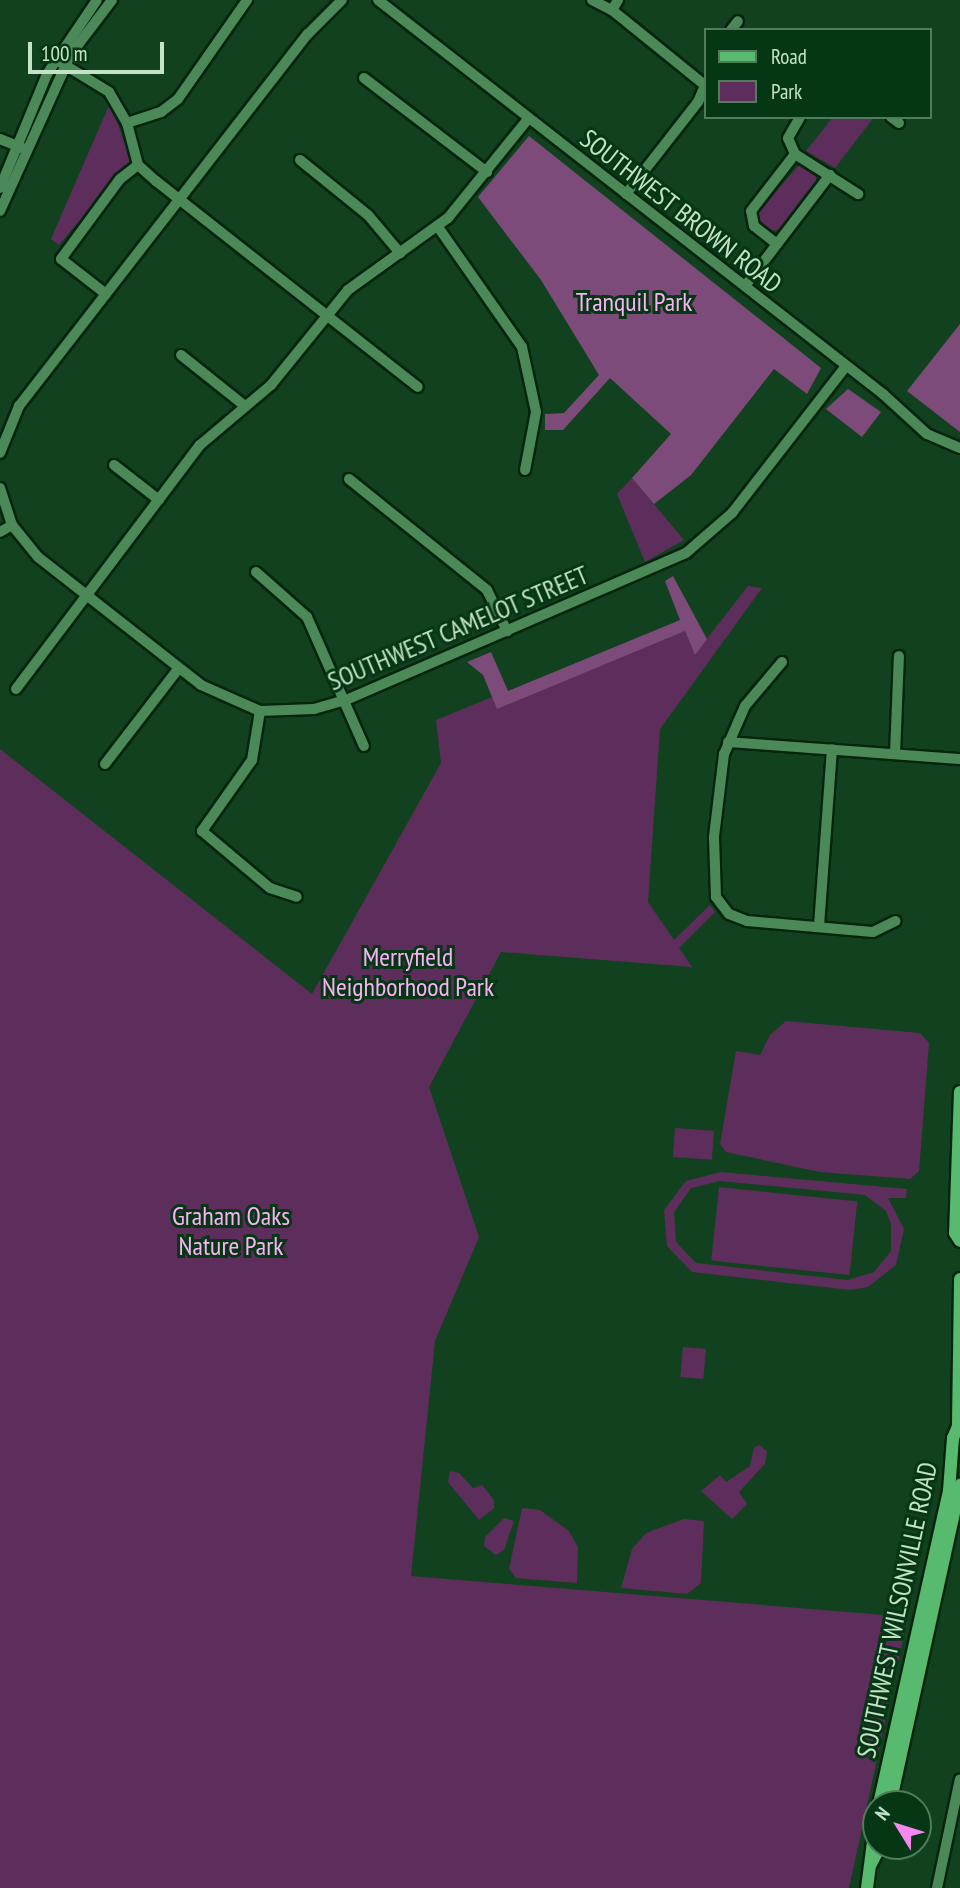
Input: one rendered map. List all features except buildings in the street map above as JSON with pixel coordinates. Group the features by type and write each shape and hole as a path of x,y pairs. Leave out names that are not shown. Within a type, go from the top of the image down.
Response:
{"main road":[{"path":"960,1092 956,1223 960,1241"},
{"name":"SOUTHWEST WILSONVILLE ROAD","path":"882,1790 947,1502 953,1438 959,1428 960,1279"},
{"name":"SOUTHWEST WILSONVILLE ROAD","path":"893,1790 960,1485"},
{"path":"870,1860 871,1864"},
{"path":"867,1888 873,1860"}],"street":[{"path":"0,188 55,59 97,0"},
{"path":"0,211 30,150 66,64 112,0"},
{"path":"127,123 161,112 178,99 247,0"},
{"path":"0,453 19,406 308,34 342,0"},
{"name":"SOUTHWEST BROWN ROAD","path":"378,0 745,286 932,438 960,448"},
{"path":"592,0 612,10 704,83"},
{"path":"612,10 618,0"},
{"path":"55,59 109,92 127,123 138,165 180,202 329,315 418,387"},
{"path":"364,78 487,172"},
{"path":"626,194 704,88"},
{"path":"16,689 200,445 271,385 348,290 438,227 487,172 528,119"},
{"path":"799,119 788,138 794,154 858,194"},
{"path":"0,139 30,150"},
{"path":"777,243 754,226 751,211 794,154"},
{"path":"300,160 368,215 400,253"},
{"path":"106,294 61,259 120,179 138,165"},
{"path":"745,286 830,175"},
{"path":"438,227 522,347 536,412 525,470"},
{"path":"181,355 245,406"},
{"name":"SOUTHWEST CAMELOT STREET","path":"0,488 12,525 38,557 214,693 260,711 314,709 346,700 686,553 732,513 846,366"},
{"path":"114,464 159,500"},
{"path":"349,479 487,590 507,631"},
{"path":"0,532 12,525"},
{"path":"256,572 307,617 346,700 363,746"},
{"path":"895,754 899,656"},
{"path":"782,662 745,706 728,742 715,826 714,888 720,904 747,921 873,932 896,921"},
{"path":"106,764 179,668"},
{"path":"260,711 253,760 202,831 270,888 298,897"},
{"path":"728,742 960,759"},
{"path":"818,926 832,749"},
{"path":"937,1888 960,1779"}],"green space":[{"path":"110,103 131,160 59,245 51,239"},
{"path":"831,119 872,119 835,168 806,151"},
{"name":"Tranquil Park","path":"529,136 821,368 807,394 774,369 691,475 654,504 632,478 671,434 610,378 563,430 545,430 545,414 564,413 599,375 541,280 478,197"},
{"path":"801,163 816,175 816,185 782,229 771,231 758,222 757,213"},
{"path":"960,324 960,432 907,391"},
{"path":"848,389 881,412 862,437 826,409"},
{"path":"632,478 684,540 645,562 617,494"},
{"path":"673,576 707,639 695,655 685,631 497,709 483,675 467,662 491,652 508,691 680,620 665,581"},
{"name":"Graham Oaks Nature Park","path":"748,586 762,588 660,729 648,902 674,940 710,905 715,912 679,948 692,967 501,952 429,1087 479,1237 435,1341 411,1576 908,1617 870,1790 862,1790 862,1828 849,1888 0,1888 0,749 312,994 441,763 436,720 492,697 497,708 685,631 695,654"},
{"path":"786,1021 920,1033 929,1043 919,1171 910,1179 820,1172 726,1152 720,1144 736,1051 760,1055 770,1035"},
{"path":"675,1128 714,1131 712,1160 673,1157"},
{"path":"721,1172 907,1189 906,1198 888,1198 904,1229 896,1265 868,1287 850,1290 692,1272 667,1246 664,1210 686,1181","holes":["720,1181 865,1195 886,1211 891,1224 891,1251 874,1272 848,1280 696,1263 676,1242 674,1212 691,1188"]},
{"path":"719,1187 857,1202 850,1275 711,1261"},
{"path":"683,1347 706,1349 703,1379 680,1377"},
{"path":"759,1445 767,1451 765,1464 739,1492 747,1504 732,1519 701,1491 720,1475 726,1482 750,1466 754,1448"},
{"path":"450,1471 459,1473 473,1488 482,1485 494,1500 494,1508 479,1520 448,1482"},
{"path":"522,1508 540,1510 569,1531 578,1547 577,1583 516,1578 509,1569"},
{"path":"504,1518 514,1521 504,1550 496,1555 484,1546 485,1537"},
{"path":"684,1519 704,1521 701,1583 687,1594 621,1588 632,1549 646,1533"}],"park label":[{"name":"Merryfield Neighborhood Park","path":"408,972"}]}
